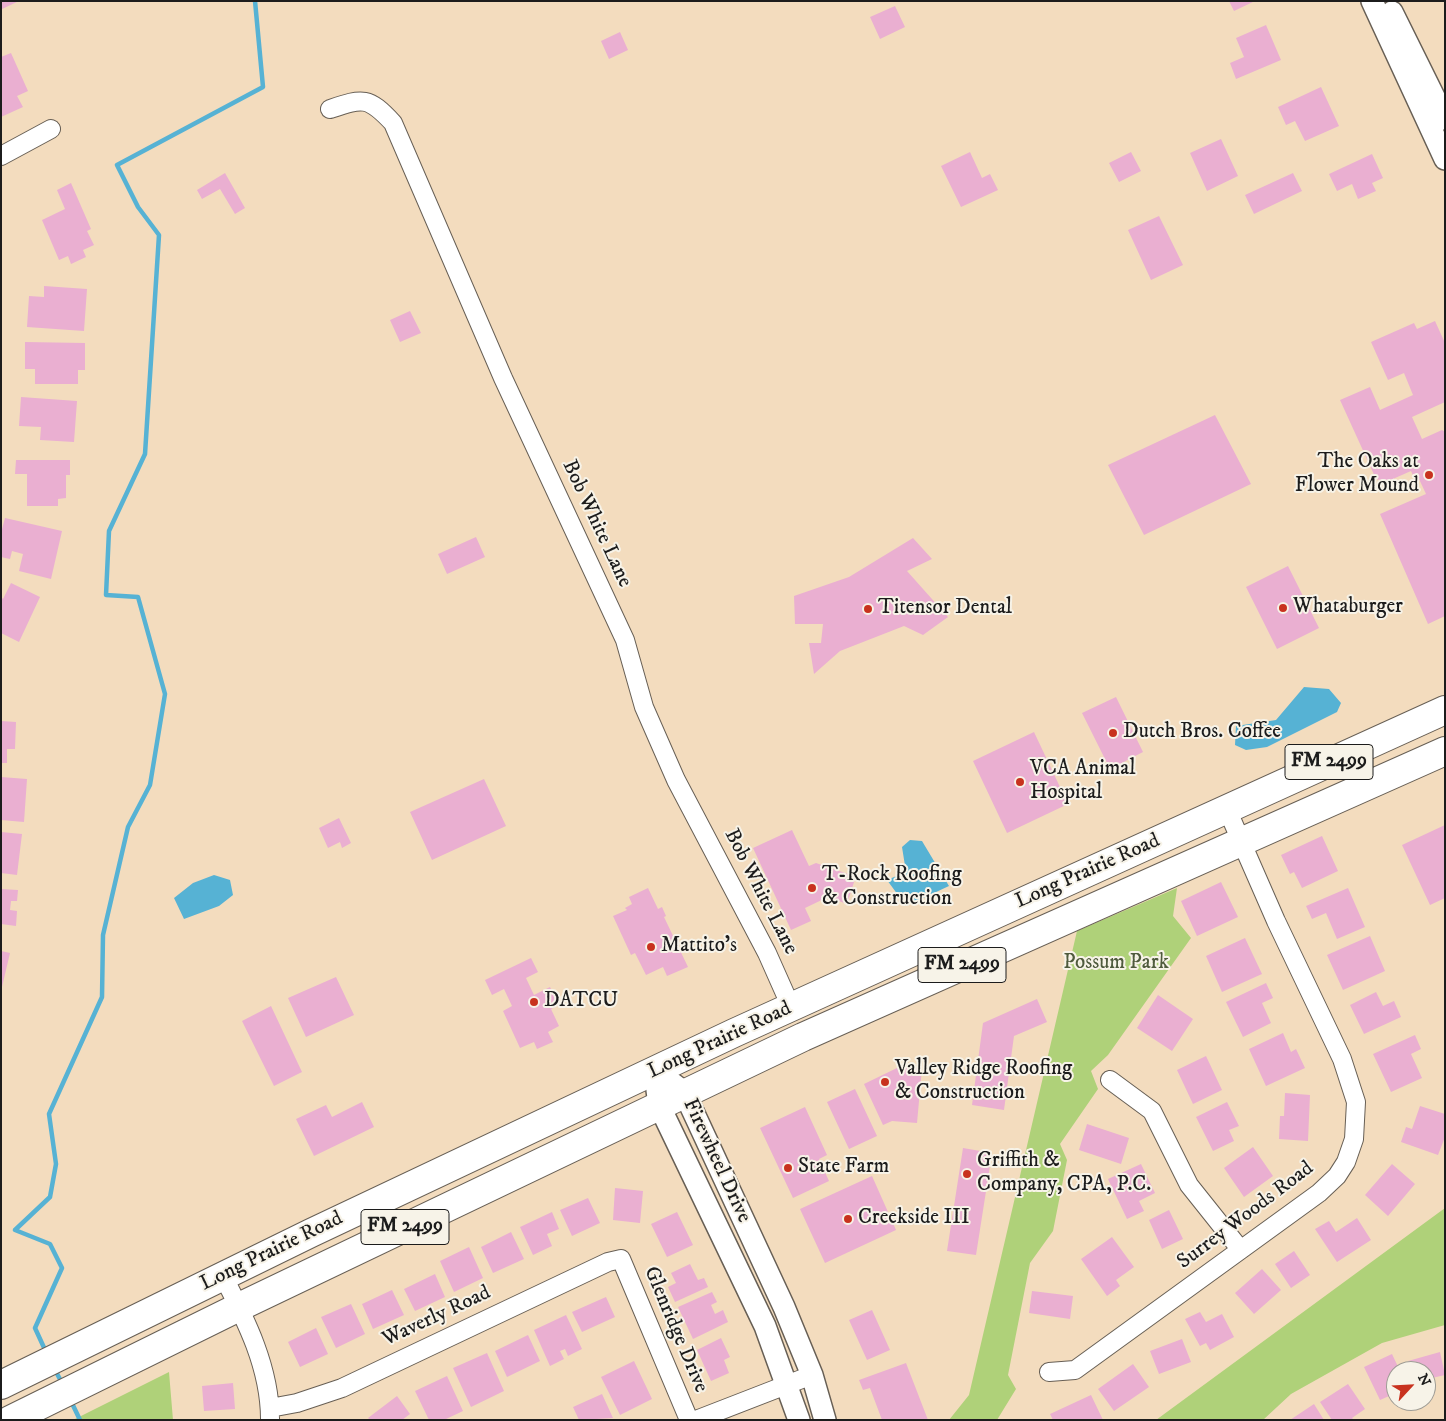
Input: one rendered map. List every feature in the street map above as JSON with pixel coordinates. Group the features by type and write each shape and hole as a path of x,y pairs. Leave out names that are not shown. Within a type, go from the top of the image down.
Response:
{"main road":[{"name":"Long Prairie Road","path":"13,1379 223,1276 656,1070 1445,710"},
{"name":"Long Prairie Road","path":"10,1420 84,1382 659,1106 684,1092 959,966 1445,751"}],"street":[{"path":"1372,1 1445,159"},
{"path":"1387,1 1445,119"},
{"name":"Bob White Lane","path":"330,109 358,100 370,103 393,123 503,378 625,640 644,706 676,780 754,928 791,1007"},
{"path":"1,156 51,129"},
{"name":"Surrey Woods Road","path":"1049,1372 1075,1370 1319,1193 1337,1176 1346,1162 1354,1139 1356,1102 1342,1058 1276,921 1227,809"},
{"name":"Firewheel Drive","path":"656,1070 684,1092 784,1307 812,1375 825,1420"},
{"name":"Firewheel Drive","path":"656,1070 659,1106 765,1326 798,1420"},
{"path":"1110,1080 1152,1111 1188,1185 1240,1249"},
{"name":"Waverly Road","path":"270,1414 342,1388 600,1265 621,1259"},
{"name":"Glenridge Drive","path":"621,1259 688,1420"},
{"path":"223,1276 239,1307 257,1350 267,1383 270,1414"},
{"path":"696,1420 812,1375"}],"green space":[{"name":"Possum Park","path":"1177,888 1173,916 1191,938 1108,1055 1091,1071 1098,1089 1060,1144 1067,1160 1053,1231 1030,1263 1008,1375 1016,1389 997,1420 949,1420 969,1395 1077,931"},
{"path":"1445,1208 1445,1325 1382,1343 1291,1394 1263,1420 1156,1420"},
{"path":"169,1372 173,1420 73,1420"}],"water":[{"path":"1304,687 1329,689 1341,703 1337,712 1267,747 1246,750 1235,745 1236,726 1276,720"},
{"path":"910,840 922,841 949,886 906,906 887,880 906,872 902,847"},
{"path":"214,875 230,880 233,895 219,906 184,919 174,898 193,883"}],"building":[{"path":"1,1 19,1 2,9"},
{"path":"1229,1 1255,1 1234,11"},
{"path":"895,6 905,27 880,39 870,17"},
{"path":"1266,25 1281,60 1236,79 1230,63 1244,57 1236,38"},
{"path":"620,32 628,50 609,59 601,41"},
{"path":"11,53 28,91 17,96 23,107 1,117 1,57"},
{"path":"1321,87 1339,126 1305,141 1295,121 1286,125 1278,107"},
{"path":"1221,139 1238,176 1207,191 1190,153"},
{"path":"970,152 982,178 990,174 998,190 961,207 941,166"},
{"path":"1131,152 1141,171 1119,182 1109,163"},
{"path":"1372,154 1383,178 1372,183 1376,191 1358,199 1352,184 1337,191 1329,174"},
{"path":"225,173 245,208 235,214 220,189 202,199 197,190"},
{"path":"1293,173 1302,191 1254,214 1245,195"},
{"path":"71,183 91,229 87,231 94,245 83,250 86,257 71,264 68,256 59,260 42,220 65,209 57,190"},
{"path":"1159,216 1183,265 1151,280 1128,230"},
{"path":"44,286 87,289 84,331 27,327 29,296 44,297"},
{"path":"410,311 421,333 400,342 390,320"},
{"name":"The Oaks at Flower Mound","path":"1435,321 1445,343 1445,402 1412,417 1422,439 1442,430 1445,432 1445,616 1428,624 1380,514 1426,494 1419,479 1415,480 1411,471 1386,482 1376,479 1340,400 1370,387 1380,410 1413,395 1404,373 1388,380 1371,342 1414,323 1417,329"},
{"path":"25,342 85,343 85,370 78,370 78,384 35,384 35,369 25,369"},
{"path":"21,397 77,401 74,442 40,440 41,427 19,426"},
{"path":"1215,415 1251,484 1144,535 1108,465"},
{"path":"16,460 70,460 70,475 66,475 66,498 58,499 58,506 27,506 27,474 15,474"},
{"path":"5,518 62,531 51,579 19,571 23,554 12,551 10,559 1,557 1,533"},
{"path":"476,537 485,557 447,574 438,554"},
{"name":"Titensor Dental","path":"913,538 932,559 907,571 948,617 923,635 904,626 840,651 814,674 809,643 821,643 823,624 795,624 794,596 849,577"},
{"name":"Whataburger","path":"1288,566 1319,628 1277,649 1246,587"},
{"path":"11,583 40,597 19,642 1,633 1,597 3,599"},
{"name":"Dutch Bros. Coffee","path":"1116,697 1143,752 1110,769 1082,713"},
{"path":"1,721 16,722 15,749 7,749 7,763 1,763"},
{"name":"VCA Animal Hospital","path":"1034,732 1068,804 1007,833 973,761"},
{"path":"1,777 27,779 24,822 1,820"},
{"path":"484,779 506,826 432,860 410,812"},
{"path":"339,818 351,843 342,848 340,842 328,848 319,828"},
{"path":"1445,825 1445,898 1430,905 1402,845"},
{"name":"T-Rock Roofing & Construction","path":"792,830 809,866 816,863 854,876 855,879 847,904 828,897 805,908 811,921 791,930 753,848"},
{"path":"1,832 22,834 17,875 1,873"},
{"path":"1322,836 1338,871 1302,888 1294,872 1290,874 1281,855"},
{"path":"1221,882 1238,917 1197,936 1181,901"},
{"path":"648,888 658,909 662,907 666,916 664,917 688,967 667,976 663,967 646,975 635,953 631,955 613,916 627,910 625,908 632,904 629,897"},
{"path":"1348,888 1365,927 1337,939 1326,913 1312,919 1306,906"},
{"path":"1,889 18,890 17,901 11,901 10,910 17,911 16,926 1,924"},
{"path":"1370,936 1385,971 1343,990 1327,955"},
{"path":"1245,938 1262,974 1222,992 1206,956"},
{"path":"1,951 10,953 2,987 1,986"},
{"name":"DATCU","path":"531,958 538,972 526,978 534,995 550,987 559,1005 551,1009 559,1026 548,1032 553,1042 537,1049 534,1042 520,1048 503,1011 512,1006 504,989 492,995 485,980"},
{"path":"336,977 354,1015 306,1037 288,998"},
{"path":"1266,983 1273,998 1262,1003 1271,1023 1243,1037 1226,1002"},
{"path":"1376,992 1383,1006 1394,1001 1401,1017 1364,1034 1350,1005"},
{"path":"1158,995 1193,1019 1172,1051 1137,1028"},
{"path":"1037,999 1047,1022 1014,1036 1004,1110 972,1105 983,1023"},
{"path":"271,1006 302,1072 274,1086 242,1021"},
{"path":"1283,1033 1291,1052 1296,1049 1305,1068 1266,1086 1249,1049"},
{"path":"1415,1035 1421,1049 1411,1054 1422,1078 1391,1092 1373,1054"},
{"path":"1206,1056 1222,1090 1193,1104 1177,1070"},
{"path":"898,1066 922,1068 917,1123 892,1121 883,1125 864,1084"},
{"path":"855,1089 877,1136 849,1149 827,1102"},
{"path":"1285,1093 1310,1095 1308,1141 1279,1139 1280,1116 1284,1116"},
{"path":"362,1102 374,1127 314,1156 296,1119 326,1105 332,1117"},
{"path":"1227,1102 1239,1126 1229,1130 1234,1141 1213,1151 1196,1117"},
{"path":"1420,1106 1445,1114 1445,1137 1438,1155 1401,1142 1406,1127 1412,1129"},
{"path":"805,1107 827,1155 819,1159 829,1181 793,1198 760,1128"},
{"path":"1087,1124 1129,1138 1121,1164 1079,1150"},
{"path":"1253,1147 1273,1176 1244,1197 1224,1168"},
{"path":"963,1148 992,1153 976,1255 947,1251"},
{"path":"1141,1164 1155,1193 1139,1201 1144,1211 1127,1219 1108,1179"},
{"path":"1392,1164 1415,1184 1388,1216 1365,1195"},
{"name":"Creekside III","path":"872,1176 896,1230 825,1263 800,1209"},
{"path":"615,1188 643,1191 640,1223 613,1220"},
{"path":"588,1198 600,1223 572,1236 560,1210"},
{"path":"1169,1210 1183,1239 1162,1249 1149,1220"},
{"path":"552,1212 559,1229 547,1234 552,1246 533,1255 520,1227"},
{"path":"677,1212 693,1245 667,1257 651,1224"},
{"path":"1357,1218 1371,1240 1337,1262 1315,1229 1329,1221 1336,1232"},
{"path":"511,1232 524,1259 493,1273 481,1247"},
{"path":"1112,1237 1134,1267 1116,1280 1120,1286 1107,1296 1081,1259"},
{"path":"469,1247 483,1278 454,1292 440,1261"},
{"path":"1294,1251 1310,1275 1291,1288 1275,1264"},
{"path":"690,1264 698,1280 704,1278 708,1287 675,1302 668,1287 676,1283 671,1273"},
{"path":"1262,1269 1281,1290 1254,1314 1235,1293"},
{"path":"435,1274 445,1297 415,1311 404,1289"},
{"path":"392,1290 404,1315 373,1329 362,1304"},
{"path":"1032,1291 1073,1296 1070,1319 1029,1313"},
{"path":"712,1292 717,1302 711,1305 715,1314 723,1310 728,1322 693,1339 678,1307"},
{"path":"606,1297 615,1317 582,1332 572,1312"},
{"path":"351,1304 365,1334 336,1348 321,1317"},
{"path":"872,1310 890,1350 867,1360 849,1320"},
{"path":"1200,1312 1206,1322 1222,1314 1234,1337 1210,1350 1206,1343 1200,1346 1185,1319"},
{"path":"566,1315 582,1349 568,1356 565,1349 560,1351 564,1359 550,1366 534,1330"},
{"path":"316,1328 328,1354 300,1367 288,1342"},
{"path":"528,1335 540,1361 507,1377 495,1351"},
{"path":"721,1338 730,1357 724,1360 729,1373 711,1381 697,1350"},
{"path":"1182,1339 1191,1362 1159,1374 1150,1351"},
{"path":"1440,1352 1445,1375 1436,1377 1436,1361 1408,1361"},
{"path":"487,1353 504,1391 471,1407 453,1368"},
{"path":"1392,1354 1395,1361 1386,1361 1386,1397 1380,1400 1364,1367"},
{"path":"634,1361 652,1399 620,1415 601,1377"},
{"path":"906,1363 928,1420 882,1420 870,1388 863,1390 859,1380"},
{"path":"1133,1364 1149,1387 1114,1411 1098,1389"},
{"path":"447,1376 463,1411 444,1420 429,1420 415,1391"},
{"path":"233,1383 235,1409 204,1411 202,1386"},
{"path":"1348,1384 1365,1409 1352,1418 1354,1420 1332,1420 1320,1402"},
{"path":"602,1394 613,1418 579,1420 573,1407"},
{"path":"1091,1395 1103,1420 1053,1420 1050,1414"},
{"path":"397,1396 410,1414 402,1420 370,1420 368,1418"},
{"path":"1314,1404 1324,1420 1290,1420"}],"waterway":[{"path":"46,1352 35,1328 62,1268 50,1244 15,1230 50,1197 56,1164 49,1114 102,997 103,935 128,827 150,785 165,694 138,597 106,595 109,531 145,454 159,235 138,207 117,165 263,87 255,1"},
{"path":"54,1368 62,1383"},
{"path":"70,1399 80,1420"}],"place":[{"name":"The Oaks at Flower Mound","path":"1429,475"},
{"name":"Whataburger","path":"1283,608"},
{"name":"Titensor Dental","path":"868,609"},
{"name":"Dutch Bros. Coffee","path":"1113,733"},
{"name":"VCA Animal Hospital","path":"1020,782"},
{"name":"T-Rock Roofing & Construction","path":"812,888"},
{"name":"Mattito's","path":"651,947"},
{"name":"DATCU","path":"534,1002"},
{"name":"Valley Ridge Roofing & Construction","path":"885,1082"},
{"name":"State Farm","path":"788,1168"},
{"name":"Griffith & Company, CPA, P.C.","path":"967,1174"},
{"name":"Creekside III","path":"848,1219"}]}
